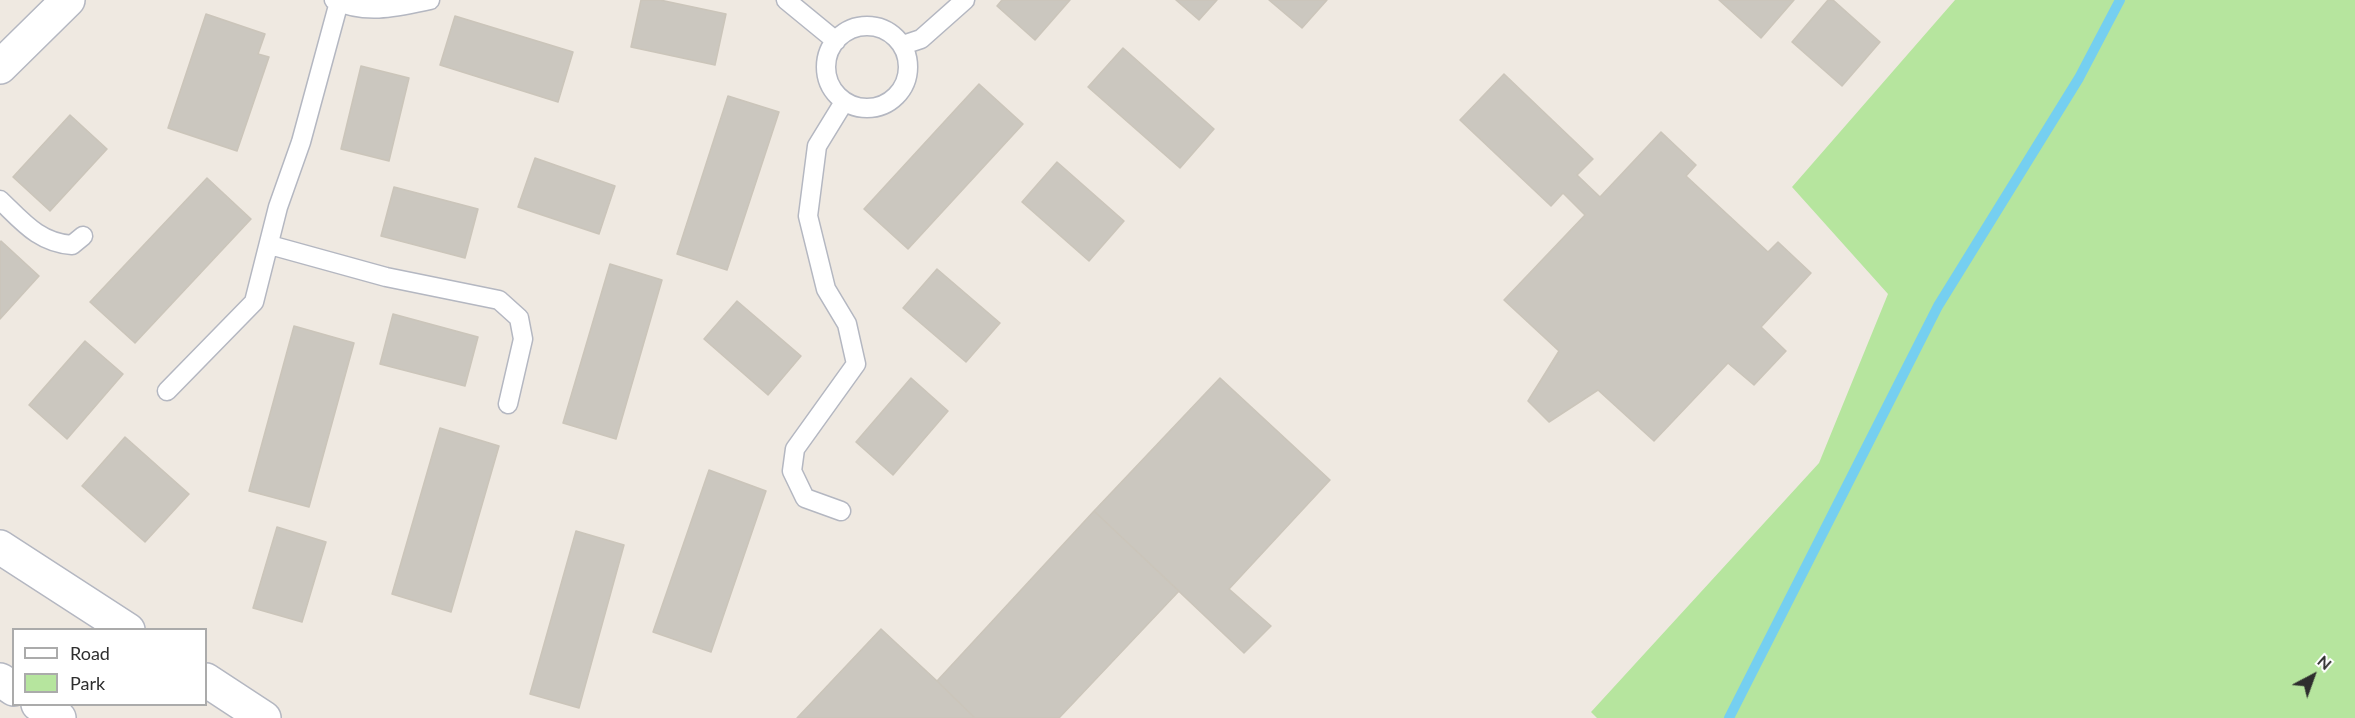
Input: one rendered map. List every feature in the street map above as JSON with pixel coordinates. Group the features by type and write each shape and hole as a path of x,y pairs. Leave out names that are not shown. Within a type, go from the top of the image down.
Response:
{"street":[{"path":"0,67 68,0"},
{"path":"0,546 125,628"},
{"path":"207,681 264,718"},
{"path":"40,706 59,718"}],"lane":[{"path":"167,392 254,302 278,207 301,142 336,1 349,7 383,10 430,0"},
{"path":"786,0 836,41"},
{"path":"903,45 921,39 965,0"},
{"path":"867,25 884,28 897,36 903,45 909,64 906,80 897,95 879,106 859,108 844,102 835,94 826,75 828,57 836,41 850,30 867,25"},
{"path":"841,511 805,498 792,471 795,449 821,416 855,363 847,324 826,289 808,216 817,146 844,102"},
{"path":"0,200 35,234 51,242 72,245 83,236"},
{"path":"270,245 386,278 499,300 519,318 523,339 508,404"}],"green space":[{"path":"1955,0 2355,0 2355,718 1597,718 1591,712 1819,463 1888,294 1792,187"}],"building":[{"path":"641,0 660,0 726,14 715,65 631,47"},
{"path":"1002,0 1070,0 1035,40 997,6"},
{"path":"1176,0 1217,0 1199,20"},
{"path":"1269,0 1327,0 1302,28"},
{"path":"1719,0 1794,0 1761,38"},
{"path":"1828,0 1833,0 1880,42 1842,86 1792,42"},
{"path":"206,14 265,34 258,54 269,57 237,151 168,128"},
{"path":"455,16 573,52 558,102 440,65"},
{"path":"1123,48 1214,129 1180,168 1088,87"},
{"path":"361,66 409,78 389,161 341,149"},
{"path":"1504,74 1593,159 1577,175 1600,197 1661,132 1696,165 1686,176 1768,252 1778,242 1811,273 1761,327 1786,351 1754,385 1728,363 1654,441 1598,390 1549,422 1528,401 1559,351 1504,300 1585,215 1563,193 1551,206 1460,120"},
{"path":"979,84 1023,124 908,249 864,209"},
{"path":"728,96 779,112 727,270 677,254"},
{"path":"70,115 107,149 50,211 13,177"},
{"path":"535,158 615,186 599,234 518,207"},
{"path":"1057,162 1124,221 1089,261 1022,202"},
{"path":"207,178 251,219 135,343 90,302"},
{"path":"394,187 478,209 465,258 381,236"},
{"path":"0,242 39,276 0,319"},
{"path":"610,264 662,280 616,439 563,423"},
{"path":"937,269 1000,323 966,362 903,308"},
{"path":"737,301 801,356 768,395 704,339"},
{"path":"393,314 478,337 465,386 380,364"},
{"path":"294,326 354,343 309,507 249,491"},
{"path":"85,341 123,374 67,439 29,405"},
{"path":"911,378 948,411 893,475 856,442"},
{"path":"1220,378 1330,480 1229,589 1271,626 1244,653 1094,511"},
{"path":"440,428 499,446 451,612 392,594"},
{"path":"125,437 189,494 145,542 82,486"},
{"path":"709,470 766,491 711,652 653,632"},
{"path":"1094,511 1179,591 1059,718 975,718 937,681"},
{"path":"277,527 326,542 302,622 253,608"},
{"path":"576,531 624,545 579,708 530,694"},
{"path":"881,629 937,681 975,718 797,718"}],"waterway":[{"path":"1729,718 1938,306 2079,78 2120,0"}]}
